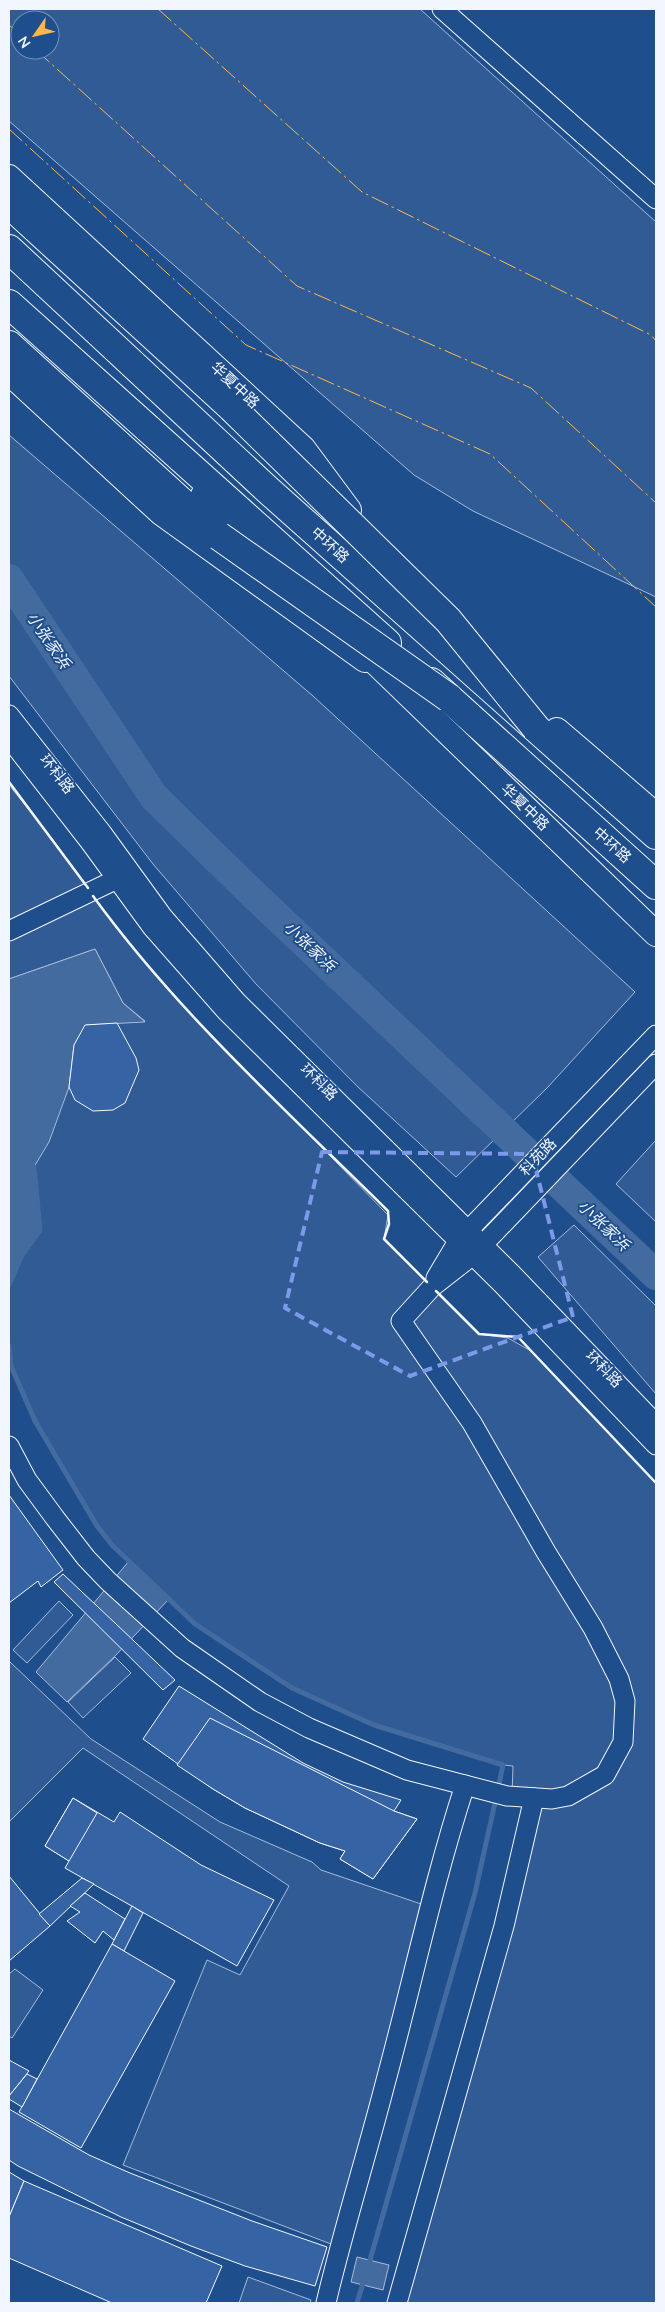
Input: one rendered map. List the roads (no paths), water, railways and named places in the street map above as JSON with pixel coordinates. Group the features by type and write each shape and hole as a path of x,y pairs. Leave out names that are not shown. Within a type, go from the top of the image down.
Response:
{"highway":[{"path":"9,204 232,408 448,620 536,728"},
{"name":"中环路","path":"9,249 269,491 656,835"},
{"name":"中环路","path":"9,304 656,885"},
{"path":"9,345 219,536 449,698"}],"main road":[{"name":"华夏中路","path":"9,177 303,448 430,620"},
{"name":"华夏中路","path":"9,234 430,620 656,815"},
{"name":"华夏中路","path":"9,321 209,500 656,934"},
{"name":"华夏中路","path":"9,372 161,513 394,681"}],"street":[{"path":"442,9 656,199"},
{"name":"环科路","path":"9,715 102,832 164,918 236,1000 464,1235 656,1424"},
{"name":"环科路","path":"9,738 152,927 226,1011 464,1235"},
{"path":"9,932 117,879"},
{"name":"科苑路","path":"432,1286 464,1235 656,1035"},
{"name":"科苑路","path":"432,1286 478,1249 656,1064"},
{"name":"环科路","path":"478,1249 656,1445"},
{"path":"9,1446 27,1480 86,1558 108,1581 182,1648 260,1702 309,1728 406,1770 507,1796 552,1799 568,1796 605,1774 623,1742 625,1700 620,1679 593,1628 546,1552 472,1423 401,1321 432,1286"},
{"path":"326,2303 334,2265 385,2084 430,1907 465,1785"},
{"path":"397,2303 504,1926 534,1798"}],"waterway":[{"name":"小张家浜","path":"9,579 154,797 253,894 656,1275"},
{"path":"9,1285 21,1257 40,1230 34,1167 31,1163"},
{"path":"9,1346 11,1366 35,1421 97,1526 112,1545 195,1624 292,1688 374,1725 503,1765 498,1789"},
{"path":"368,2267 475,1893 496,1798"},
{"path":"357,2303 364,2280"}]}
